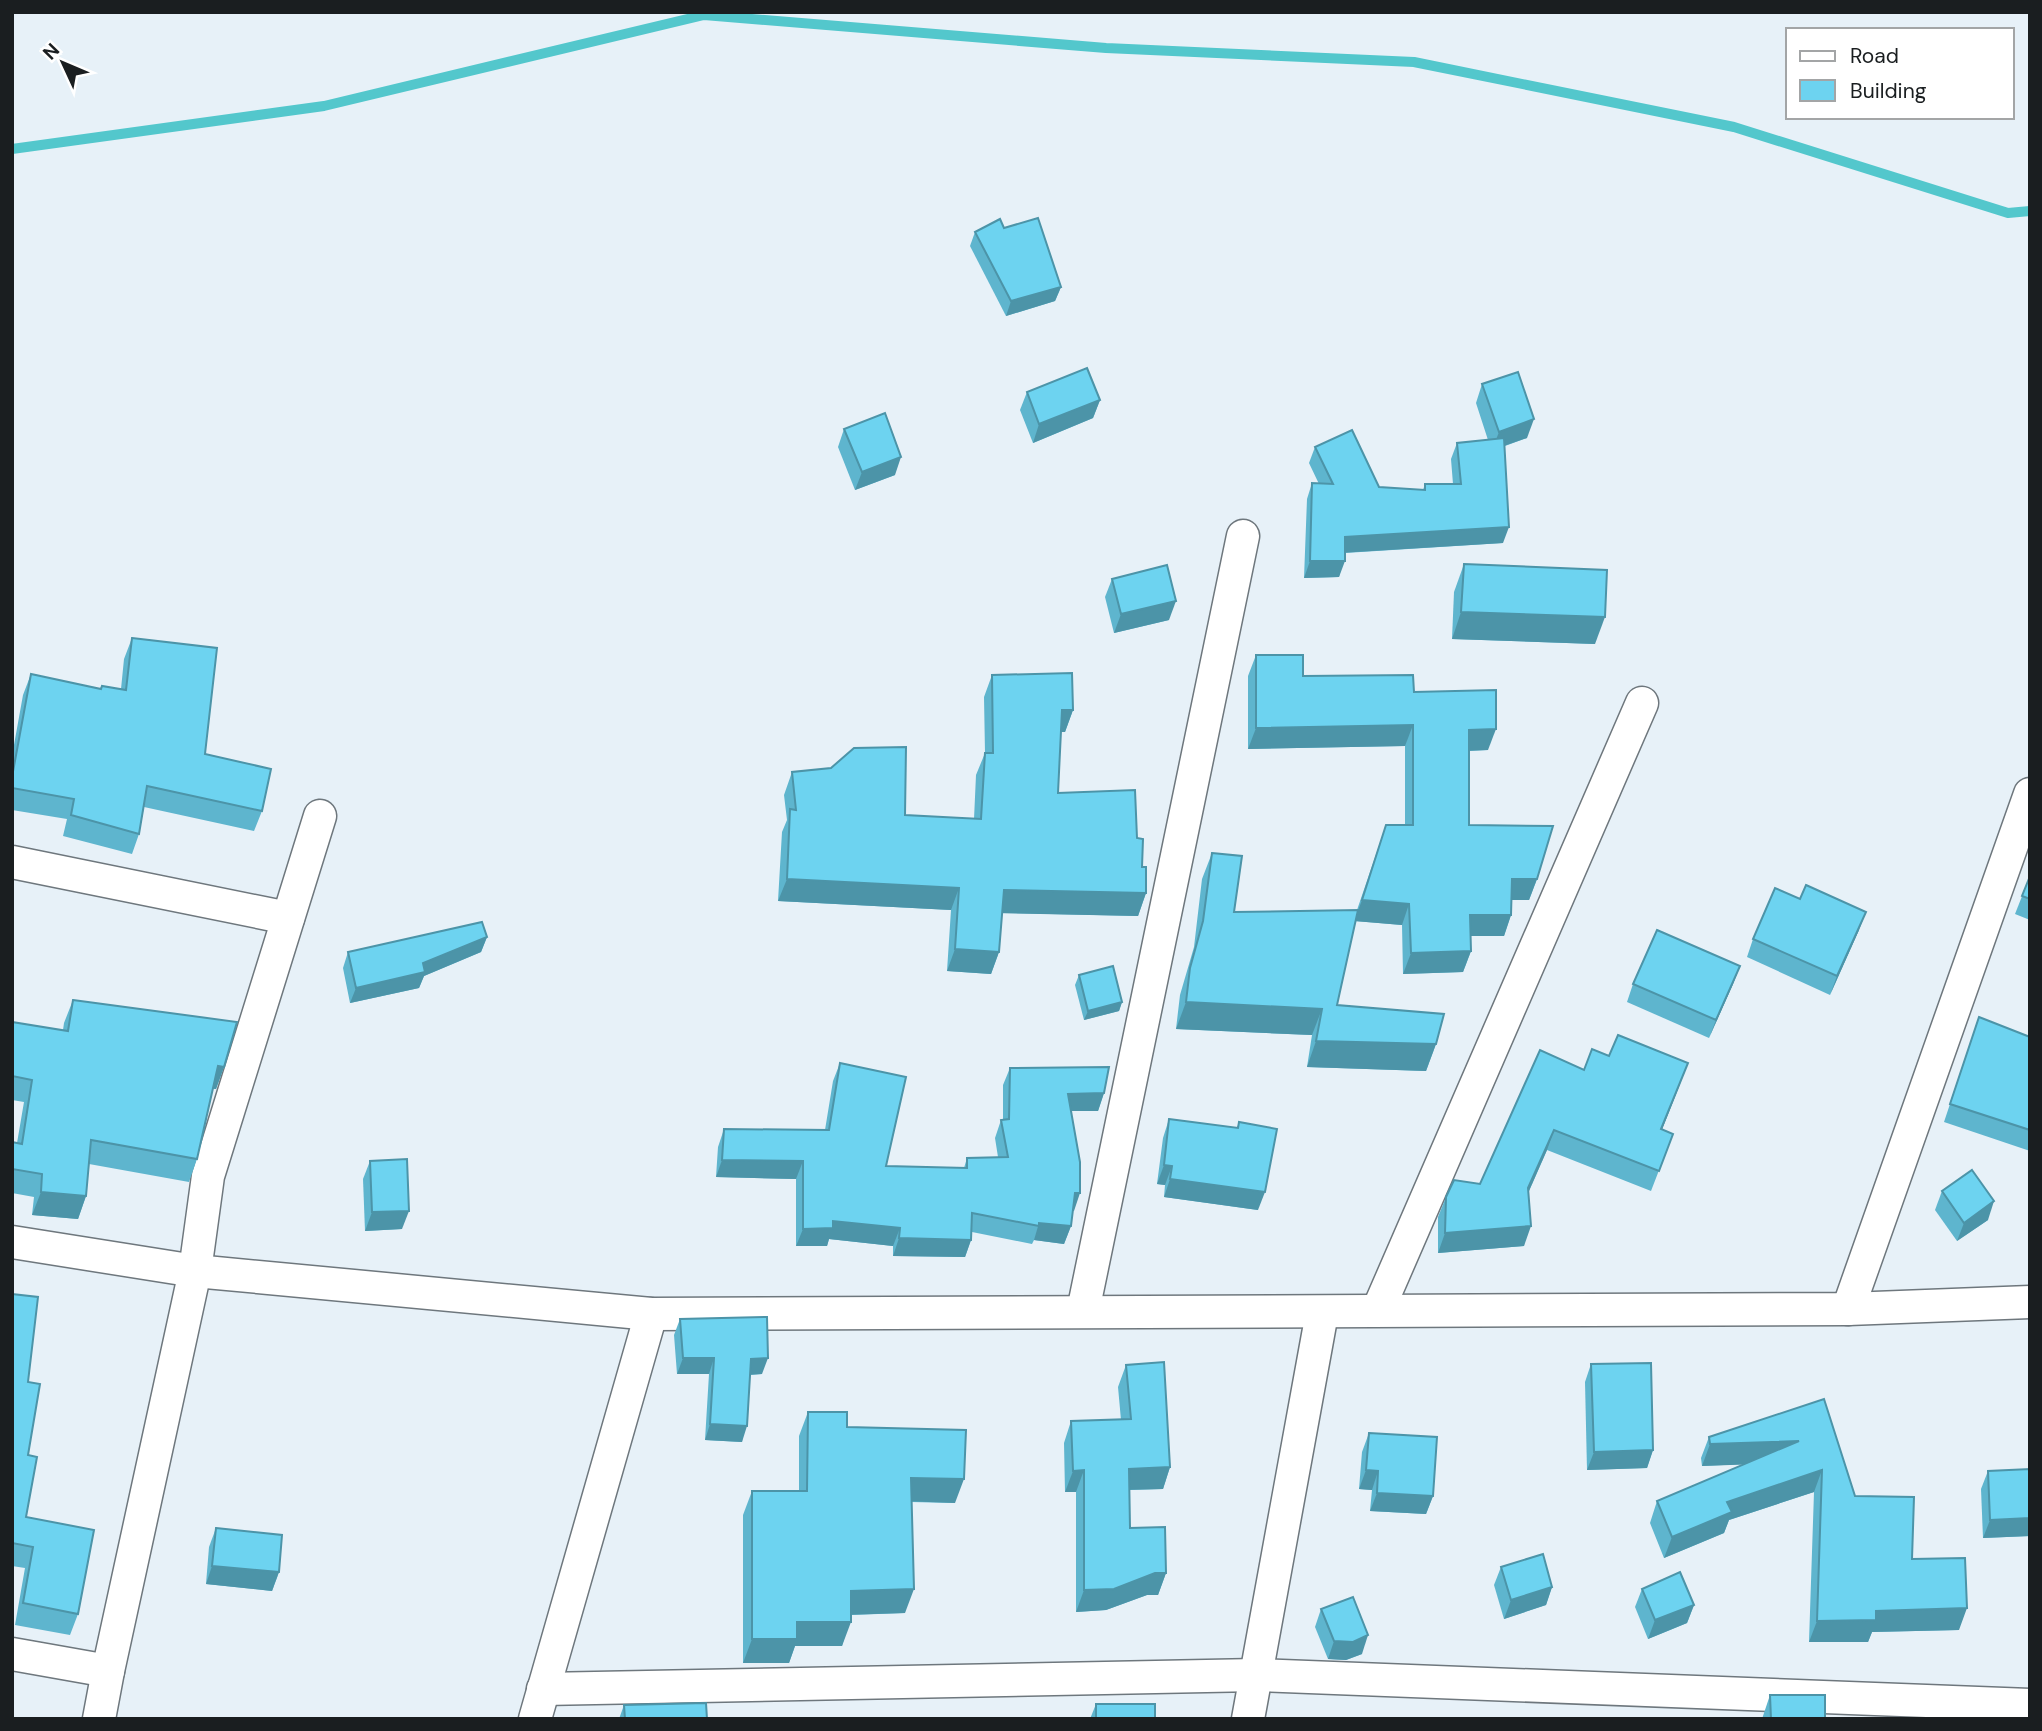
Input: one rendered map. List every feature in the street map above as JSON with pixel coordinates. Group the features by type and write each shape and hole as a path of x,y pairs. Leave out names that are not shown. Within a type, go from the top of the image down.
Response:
{"street":[{"path":"1083,1311 1243,536"},
{"path":"1378,1310 1642,703"},
{"path":"1848,1310 2030,794"},
{"path":"99,1719 195,1271 208,1176 320,816"},
{"path":"12,862 288,918"},
{"path":"12,1242 195,1271 651,1314 1848,1310 2030,1303"},
{"path":"1248,1719 1322,1313"},
{"path":"651,1314 539,1704 1257,1675 2030,1705"},
{"path":"12,1654 108,1671"}],"building":[{"path":"1038,218 1061,287 1011,301 975,232 1000,219 1004,228"},
{"path":"1087,368 1100,400 1039,424 1027,392"},
{"path":"1518,372 1534,419 1499,432 1482,384"},
{"path":"885,413 901,457 862,472 844,429"},
{"path":"1352,430 1379,487 1425,490 1425,484 1461,484 1457,443 1504,438 1509,527 1345,537 1345,561 1310,561 1312,483 1333,484 1315,447"},
{"path":"1464,564 1607,570 1605,617 1461,612"},
{"path":"1167,565 1176,601 1121,614 1112,579"},
{"path":"132,638 217,648 205,754 271,769 262,811 147,786 139,834 71,815 74,799 12,788 31,674 101,689 102,686 126,690"},
{"path":"1256,655 1303,655 1303,676 1413,675 1414,692 1496,690 1496,729 1469,730 1469,825 1553,826 1537,879 1512,879 1511,915 1470,915 1471,951 1411,953 1409,904 1362,900 1386,825 1413,825 1413,725 1256,728"},
{"path":"1072,673 1073,710 1062,710 1058,793 1135,790 1137,838 1143,839 1142,867 1146,867 1146,893 1004,890 999,952 955,949 959,888 787,879 790,809 796,810 792,772 831,768 854,748 906,747 905,815 981,819 985,753 993,753 992,675"},
{"path":"1212,853 1242,856 1234,912 1358,910 1337,1005 1444,1014 1436,1044 1316,1041 1322,1009 1186,1002 1190,968 1203,921"},
{"path":"2030,876 2030,899 2022,896"},
{"path":"1806,885 1866,912 1837,976 1753,939 1775,888 1800,899"},
{"path":"482,922 487,937 423,963 425,972 356,988 348,952"},
{"path":"1657,930 1740,966 1716,1020 1633,984"},
{"path":"1113,966 1122,1002 1088,1011 1079,975"},
{"path":"73,1000 237,1022 224,1067 218,1066 197,1159 91,1140 86,1196 41,1192 42,1174 12,1169 12,1142 22,1144 32,1080 12,1076 12,1022 68,1031"},
{"path":"1979,1017 2030,1037 2030,1130 1950,1104"},
{"path":"1618,1035 1688,1063 1661,1129 1673,1134 1659,1171 1554,1130 1528,1188 1531,1226 1445,1233 1446,1197 1454,1180 1480,1184 1540,1050 1584,1070 1592,1049 1609,1056"},
{"path":"840,1063 906,1077 886,1166 967,1168 967,1158 1008,1157 1001,1120 1009,1119 1010,1068 1109,1067 1104,1093 1068,1094 1080,1162 1080,1193 1075,1193 1071,1226 1039,1223 1039,1226 972,1213 971,1240 899,1238 900,1228 833,1221 833,1228 803,1229 803,1161 722,1160 724,1129 829,1130"},
{"path":"1169,1119 1238,1128 1239,1122 1277,1129 1265,1192 1170,1179 1172,1166 1164,1165"},
{"path":"407,1159 409,1211 372,1212 370,1161"},
{"path":"1972,1170 1994,1201 1964,1223 1942,1191"},
{"path":"12,1294 38,1297 28,1382 40,1384 28,1455 37,1457 26,1517 94,1530 78,1614 23,1603 33,1547 12,1543"},
{"path":"767,1317 768,1358 751,1359 747,1426 710,1424 714,1358 683,1358 680,1319"},
{"path":"1164,1362 1170,1467 1129,1469 1130,1528 1165,1527 1166,1573 1155,1573 1114,1589 1084,1590 1084,1470 1073,1471 1071,1421 1131,1419 1126,1365"},
{"path":"1651,1363 1653,1450 1594,1452 1591,1364"},
{"path":"1824,1399 1855,1496 1914,1497 1912,1559 1965,1558 1967,1608 1876,1611 1876,1620 1817,1621 1822,1470 1727,1502 1732,1512 1672,1537 1657,1501 1799,1441 1710,1444 1709,1437"},
{"path":"808,1412 847,1412 847,1427 966,1430 964,1479 911,1478 914,1589 851,1591 851,1622 797,1622 797,1639 752,1639 752,1491 807,1491"},
{"path":"1369,1433 1437,1437 1433,1496 1377,1493 1378,1471 1366,1470"},
{"path":"2030,1469 2030,1518 1990,1520 1988,1471"},
{"path":"216,1528 282,1535 279,1572 212,1566"},
{"path":"1543,1554 1552,1587 1511,1600 1501,1567"},
{"path":"1680,1572 1694,1605 1655,1620 1642,1589"},
{"path":"1353,1597 1368,1635 1353,1642 1334,1641 1321,1609"},
{"path":"1770,1695 1825,1695 1825,1719 1771,1719"},
{"path":"706,1703 707,1719 625,1719 624,1705"},
{"path":"1096,1704 1155,1704 1155,1719 1096,1719"}],"waterway":[{"path":"12,149 324,106 704,15 1106,48 1414,62 1734,127 2008,213 2030,211"}]}
